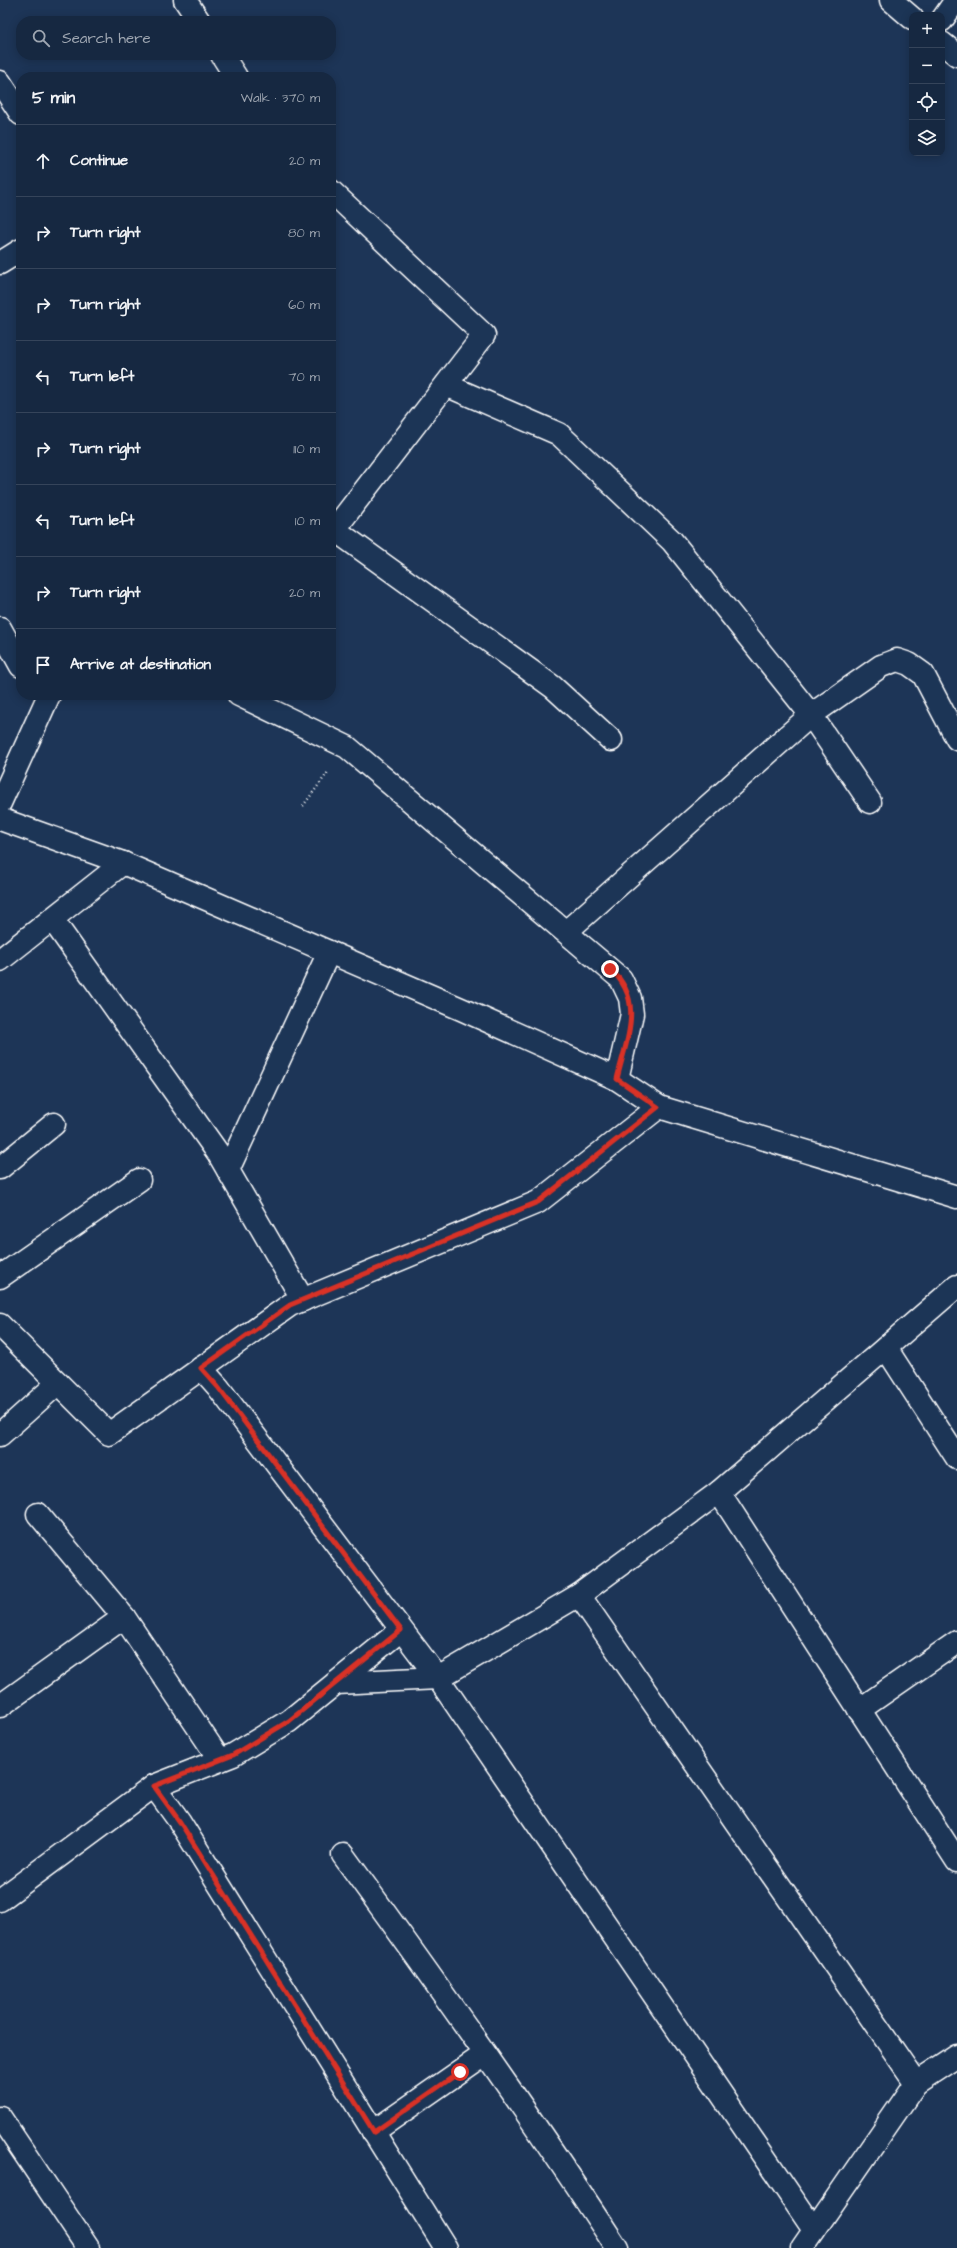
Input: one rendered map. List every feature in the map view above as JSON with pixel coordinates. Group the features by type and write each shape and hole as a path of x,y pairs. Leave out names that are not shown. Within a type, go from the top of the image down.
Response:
{"street":[{"path":"185,0 196,16"},
{"path":"891,0 909,15"},
{"path":"945,16 956,0"},
{"path":"945,45 957,55"},
{"path":"225,60 233,72"},
{"path":"0,82 16,106"},
{"path":"336,196 484,335 336,528"},
{"path":"0,263 16,253"},
{"path":"446,384 559,434 672,541 811,715 870,802"},
{"path":"336,534 553,687 611,740"},
{"path":"0,628 16,657"},
{"path":"567,931 811,715 881,666 897,660 909,664 923,674 957,739"},
{"path":"0,803 43,700"},
{"path":"249,700 347,747 621,978 630,998 632,1014 617,1079"},
{"path":"0,819 123,863 329,952 617,1079 658,1107 957,1197"},
{"path":"0,960 123,863"},
{"path":"52,919 218,1153 303,1300"},
{"path":"228,1170 329,952"},
{"path":"0,1326 109,1434 290,1305 538,1202 658,1107"},
{"path":"0,1168 54,1124"},
{"path":"0,1277 139,1180"},
{"path":"336,1683 438,1678 579,1595 719,1492 957,1286"},
{"path":"886,1348 957,1458"},
{"path":"201,1368 218,1387 438,1678 814,2230"},
{"path":"0,1435 58,1384"},
{"path":"719,1492 957,1861"},
{"path":"38,1514 124,1617 220,1760"},
{"path":"579,1595 916,2084"},
{"path":"0,1706 124,1617"},
{"path":"0,1900 154,1786 233,1755 289,1721 401,1630"},
{"path":"859,1710 957,1642"},
{"path":"154,1786 180,1822 446,2248"},
{"path":"343,1855 485,2054 578,2188 617,2248"},
{"path":"374,2132 485,2054"},
{"path":"802,2248 916,2084 957,2056"},
{"path":"0,2117 88,2248"}],"path":[{"path":"303,806 347,747"}],"route":[{"path":"460,2072 374,2132 180,1822 154,1786 233,1755 289,1721 401,1630 218,1387 201,1368 290,1305 538,1202 658,1107 617,1079 632,1014 630,998 621,978 610,969"}]}
